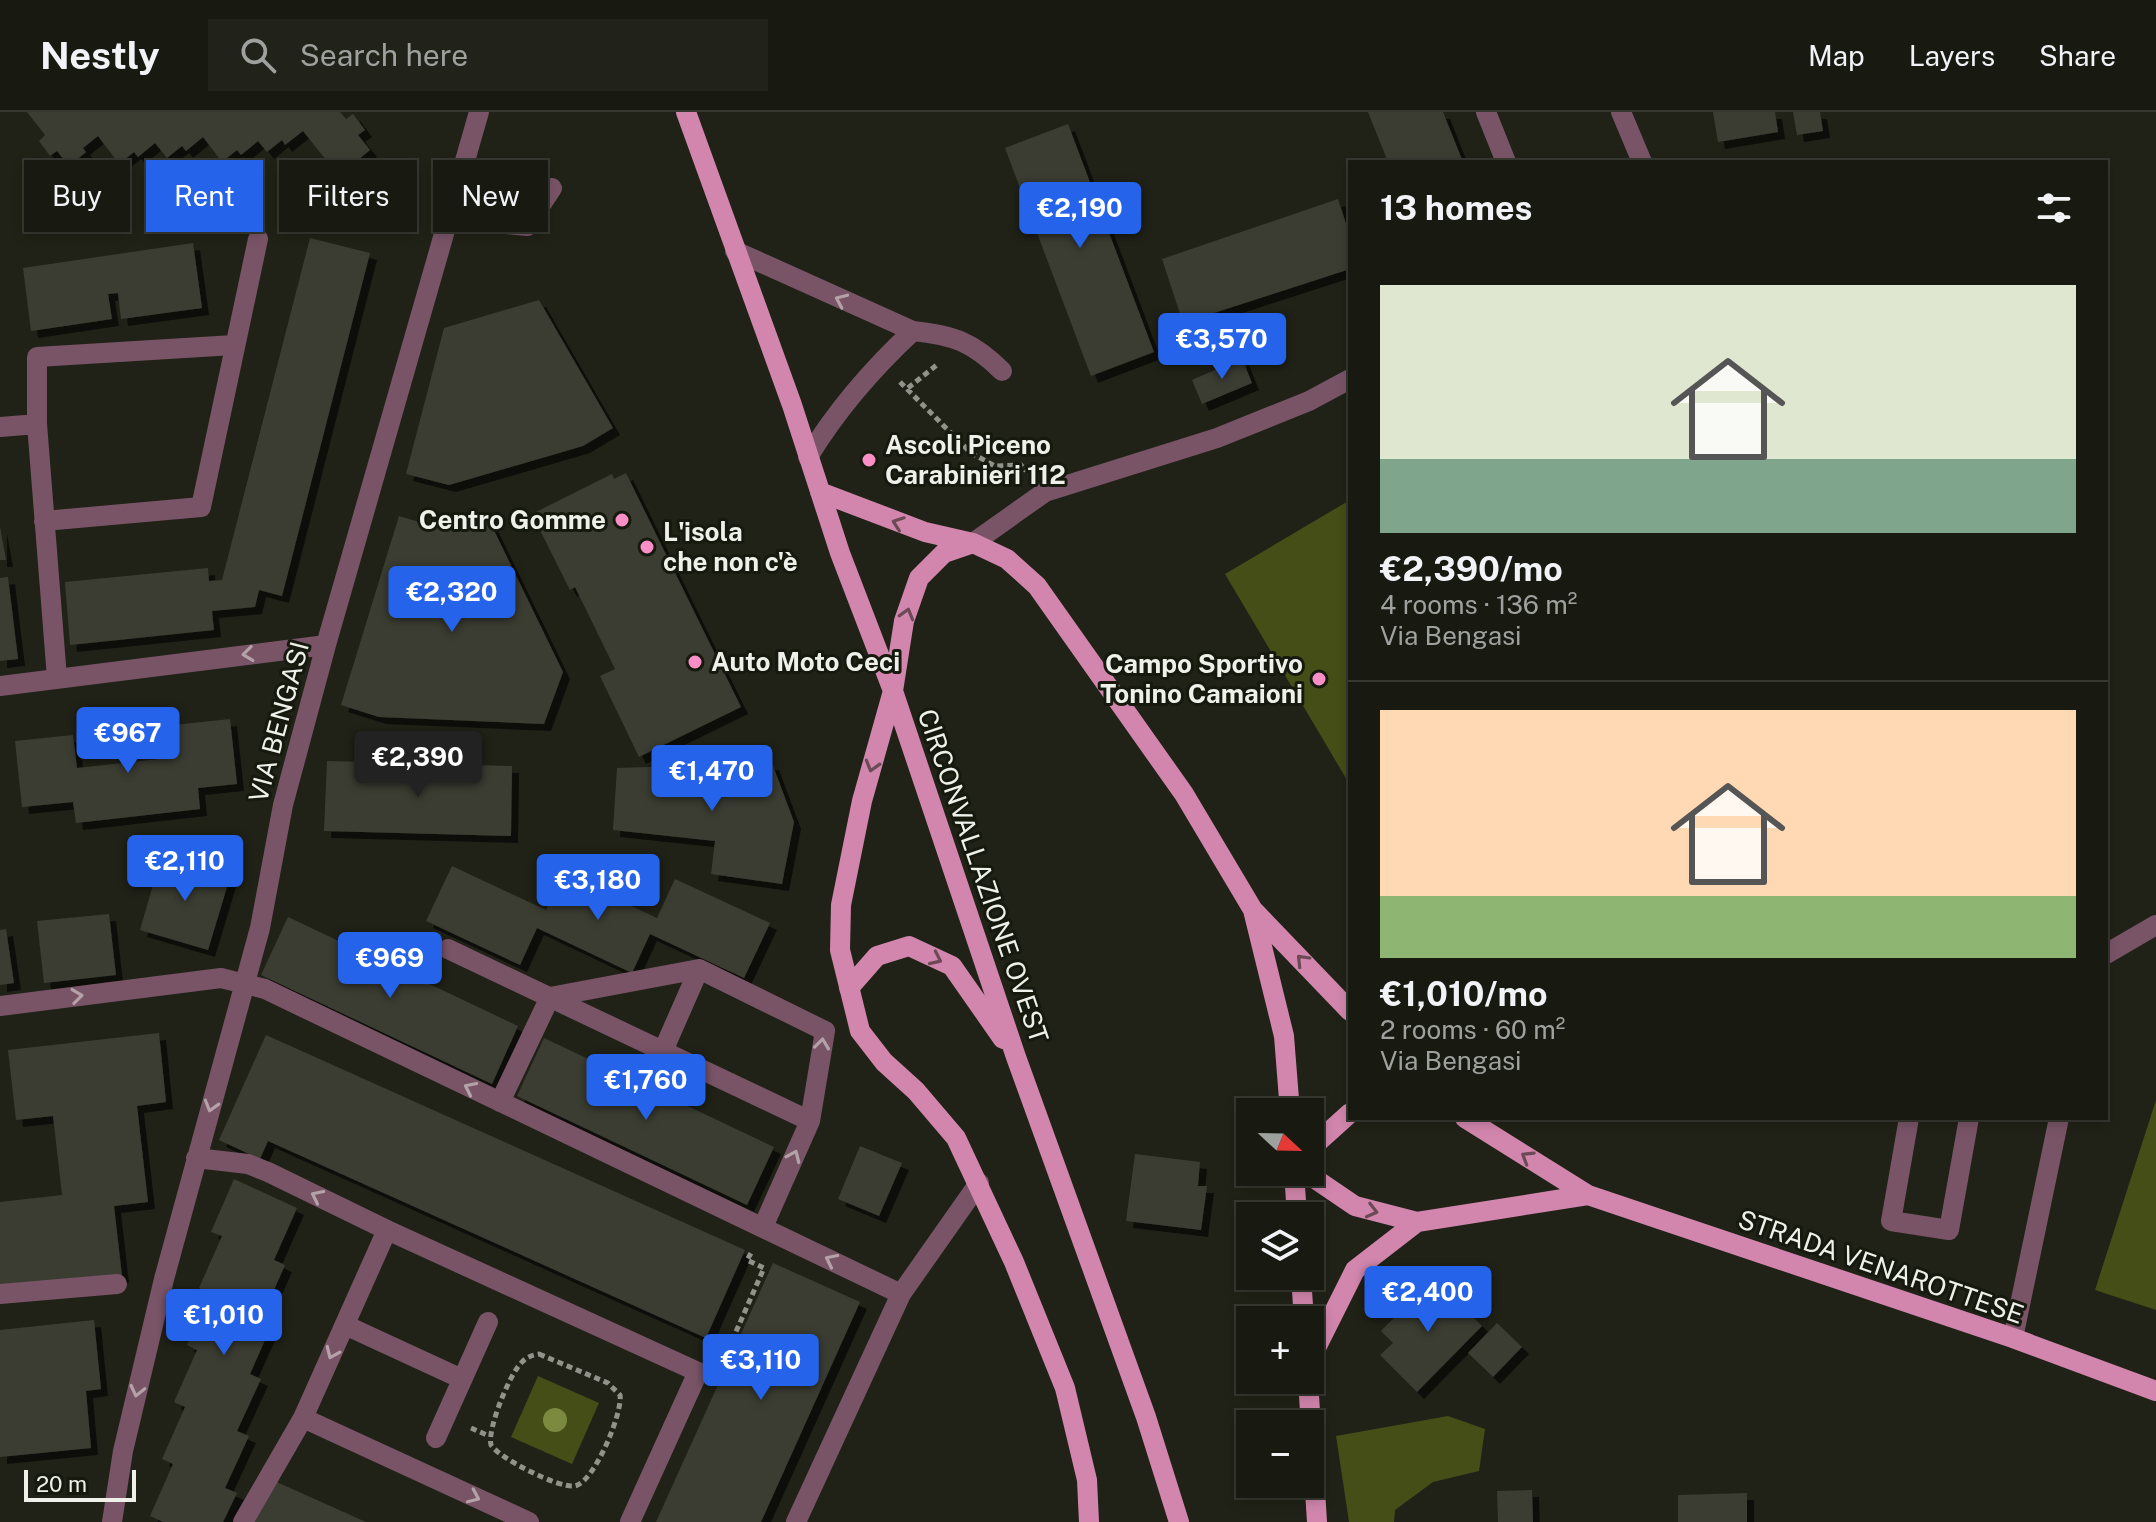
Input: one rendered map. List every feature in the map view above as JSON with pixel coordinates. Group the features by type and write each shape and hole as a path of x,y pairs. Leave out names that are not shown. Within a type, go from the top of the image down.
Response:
{"main road":[{"name":"CIRCONVALLAZIONE OVEST","path":"686,112 792,405 840,553 893,691 1016,1057 1146,1417 1179,1522"},
{"path":"820,492 925,532 973,543 1007,559 1037,586 1184,794 1253,910 1348,1009"},
{"path":"973,543 944,553 919,578 904,621 893,691 862,801 841,905 840,950 860,1031 884,1062 916,1091 956,1138 1014,1262 1065,1388 1087,1480 1089,1522"},
{"path":"1253,910 1284,1036 1289,1098"},
{"path":"849,988 877,956 909,946 952,966 1016,1057"},
{"path":"1324,1136 1348,1115"},
{"name":"STRADA VENAROTTESE","path":"1468,1120 1588,1195 2013,1338 2156,1391"},
{"name":"STRADA VENAROTTESE","path":"1324,1185 1355,1206 1417,1222 1588,1195"},
{"name":"STRADA VENAROTTESE","path":"1324,1332 1355,1270 1417,1222"},
{"path":"1309,1394 1317,1522"}],"street":[{"name":"VIA BENGASI","path":"462,160 472,117 490,112"},
{"path":"1486,112 1505,160"},
{"path":"1621,112 1641,160"},
{"path":"548,194 552,188"},
{"name":"VIA BENGASI","path":"112,1522 126,1436 164,1279 260,928 283,805 445,232"},
{"path":"44,521 201,507 258,239"},
{"path":"735,251 913,331 941,333 965,341 984,352 1002,371"},
{"path":"808,457 833,416 878,363 913,331"},
{"path":"57,678 37,424 37,357 234,345"},
{"path":"973,543 1045,492 1217,438 1309,401 1348,380"},
{"path":"0,427 37,424"},
{"path":"0,686 326,645"},
{"path":"2108,953 2156,925"},
{"path":"448,949 810,1121"},
{"path":"550,997 699,969 825,1031 810,1121 763,1227"},
{"path":"663,1051 699,969"},
{"path":"0,1006 221,978 244,982 265,989 901,1294"},
{"path":"500,1102 550,997"},
{"path":"1909,1120 1891,1221 1949,1230 1969,1120"},
{"path":"2013,1338 2059,1120"},
{"path":"196,1158 248,1164 698,1372 630,1522"},
{"path":"796,1522 901,1294 979,1183"},
{"path":"243,1522 303,1418 387,1230"},
{"path":"0,1294 117,1284"},
{"path":"436,1438 488,1322"},
{"path":"345,1325 462,1379"},
{"path":"303,1418 529,1522"}],"path":[{"path":"878,363 908,388 971,453 995,466 1021,465 1045,492"},
{"path":"722,1362 764,1268"},
{"path":"470,1428 489,1436 495,1452 502,1457 574,1486 585,1482 592,1473 619,1412 620,1395 608,1383 547,1356 531,1355 518,1367 489,1436"}],"green space":[{"name":"Campo Sportivo Tonino Camaioni","path":"1348,501 1348,782 1225,574"},
{"path":"2156,1100 2156,1310 2095,1290"},
{"path":"538,1376 599,1403 572,1464 511,1437"},
{"path":"1448,1416 1485,1429 1479,1471 1433,1482 1395,1510 1394,1522 1349,1522 1336,1436"}],"building":[{"path":"27,112 340,112 346,119 353,114 365,130 358,135 370,150 358,160 326,160 303,131 285,145 282,140 267,152 258,141 241,155 237,150 224,160 220,160 203,137 186,151 182,146 167,158 155,143 138,157 134,152 124,160 116,160 98,136 83,148 86,152 76,160 64,160 57,151 50,156 39,141 45,135"},
{"path":"1368,112 1443,112 1462,160 1387,160"},
{"path":"1713,112 1775,112 1778,132 1718,142"},
{"path":"1793,112 1820,112 1823,131 1797,135"},
{"path":"1068,124 1154,352 1091,376 1005,148"},
{"path":"1338,199 1348,230 1348,270 1183,323 1162,259"},
{"path":"310,238 370,253 282,596 259,590 255,607 212,611 214,630 70,645 65,582 208,568 209,581 222,580"},
{"path":"193,243 202,308 121,319 118,293 108,294 112,319 31,331 23,268"},
{"path":"539,300 613,428 583,446 449,485 406,474 444,328"},
{"path":"1242,358 1252,383 1202,404 1192,380"},
{"path":"626,473 741,707 639,757 600,676 615,669 575,587 570,590 532,514 612,474 614,479"},
{"path":"399,516 446,530 488,518 563,672 544,724 379,717 341,705"},
{"path":"0,527 6,560 0,560"},
{"path":"8,577 18,659 0,661 0,578"},
{"path":"230,719 237,784 198,788 200,809 76,823 73,802 22,807 15,741 73,735 77,768 177,757 174,725"},
{"path":"327,761 512,766 511,836 324,831"},
{"path":"772,763 794,822 782,884 711,874 715,841 613,830 617,768"},
{"path":"161,857 230,877 208,950 140,930"},
{"path":"452,866 546,910 563,874 657,918 675,879 770,923 744,978 650,934 632,973 537,928 520,965 426,921"},
{"path":"109,914 116,975 44,983 37,921"},
{"path":"288,917 518,1026 492,1084 261,975"},
{"path":"6,929 14,983 0,985 0,930"},
{"path":"159,1033 166,1102 137,1106 148,1202 114,1206 122,1276 0,1289 0,1202 62,1195 53,1116 16,1120 8,1050"},
{"path":"266,1035 745,1250 706,1338 268,1141 260,1159 219,1140"},
{"path":"544,1038 774,1147 747,1205 517,1096"},
{"path":"860,1146 902,1163 879,1216 838,1199"},
{"path":"1135,1154 1200,1162 1198,1186 1207,1186 1201,1230 1126,1221"},
{"path":"234,1179 297,1208 274,1260 285,1265 262,1317 273,1322 250,1374 261,1379 237,1431 249,1436 225,1488 237,1493 223,1522 163,1522 150,1516 173,1464 162,1459 185,1407 174,1402 197,1350 187,1345 210,1293 199,1288 222,1236 211,1232"},
{"path":"773,1263 860,1302 761,1522 656,1522"},
{"path":"1434,1277 1482,1326 1417,1392 1380,1355 1393,1343 1381,1331"},
{"path":"94,1320 101,1389 86,1391 91,1448 0,1457 0,1330"},
{"path":"1497,1323 1522,1347 1493,1377 1468,1353"},
{"path":"270,1479 366,1522 250,1522"},
{"path":"1532,1490 1533,1522 1498,1522 1497,1491"},
{"path":"1747,1493 1747,1522 1678,1522 1678,1495"}],"place":[{"name":"Ascoli Piceno Carabinieri 112","path":"869,460"},
{"name":"Centro Gomme","path":"622,520"},
{"name":"L'isola che non c'è","path":"647,547"},
{"name":"Auto Moto Ceci","path":"695,662"},
{"name":"Campo Sportivo Tonino Camaioni","path":"1319,679"}]}
